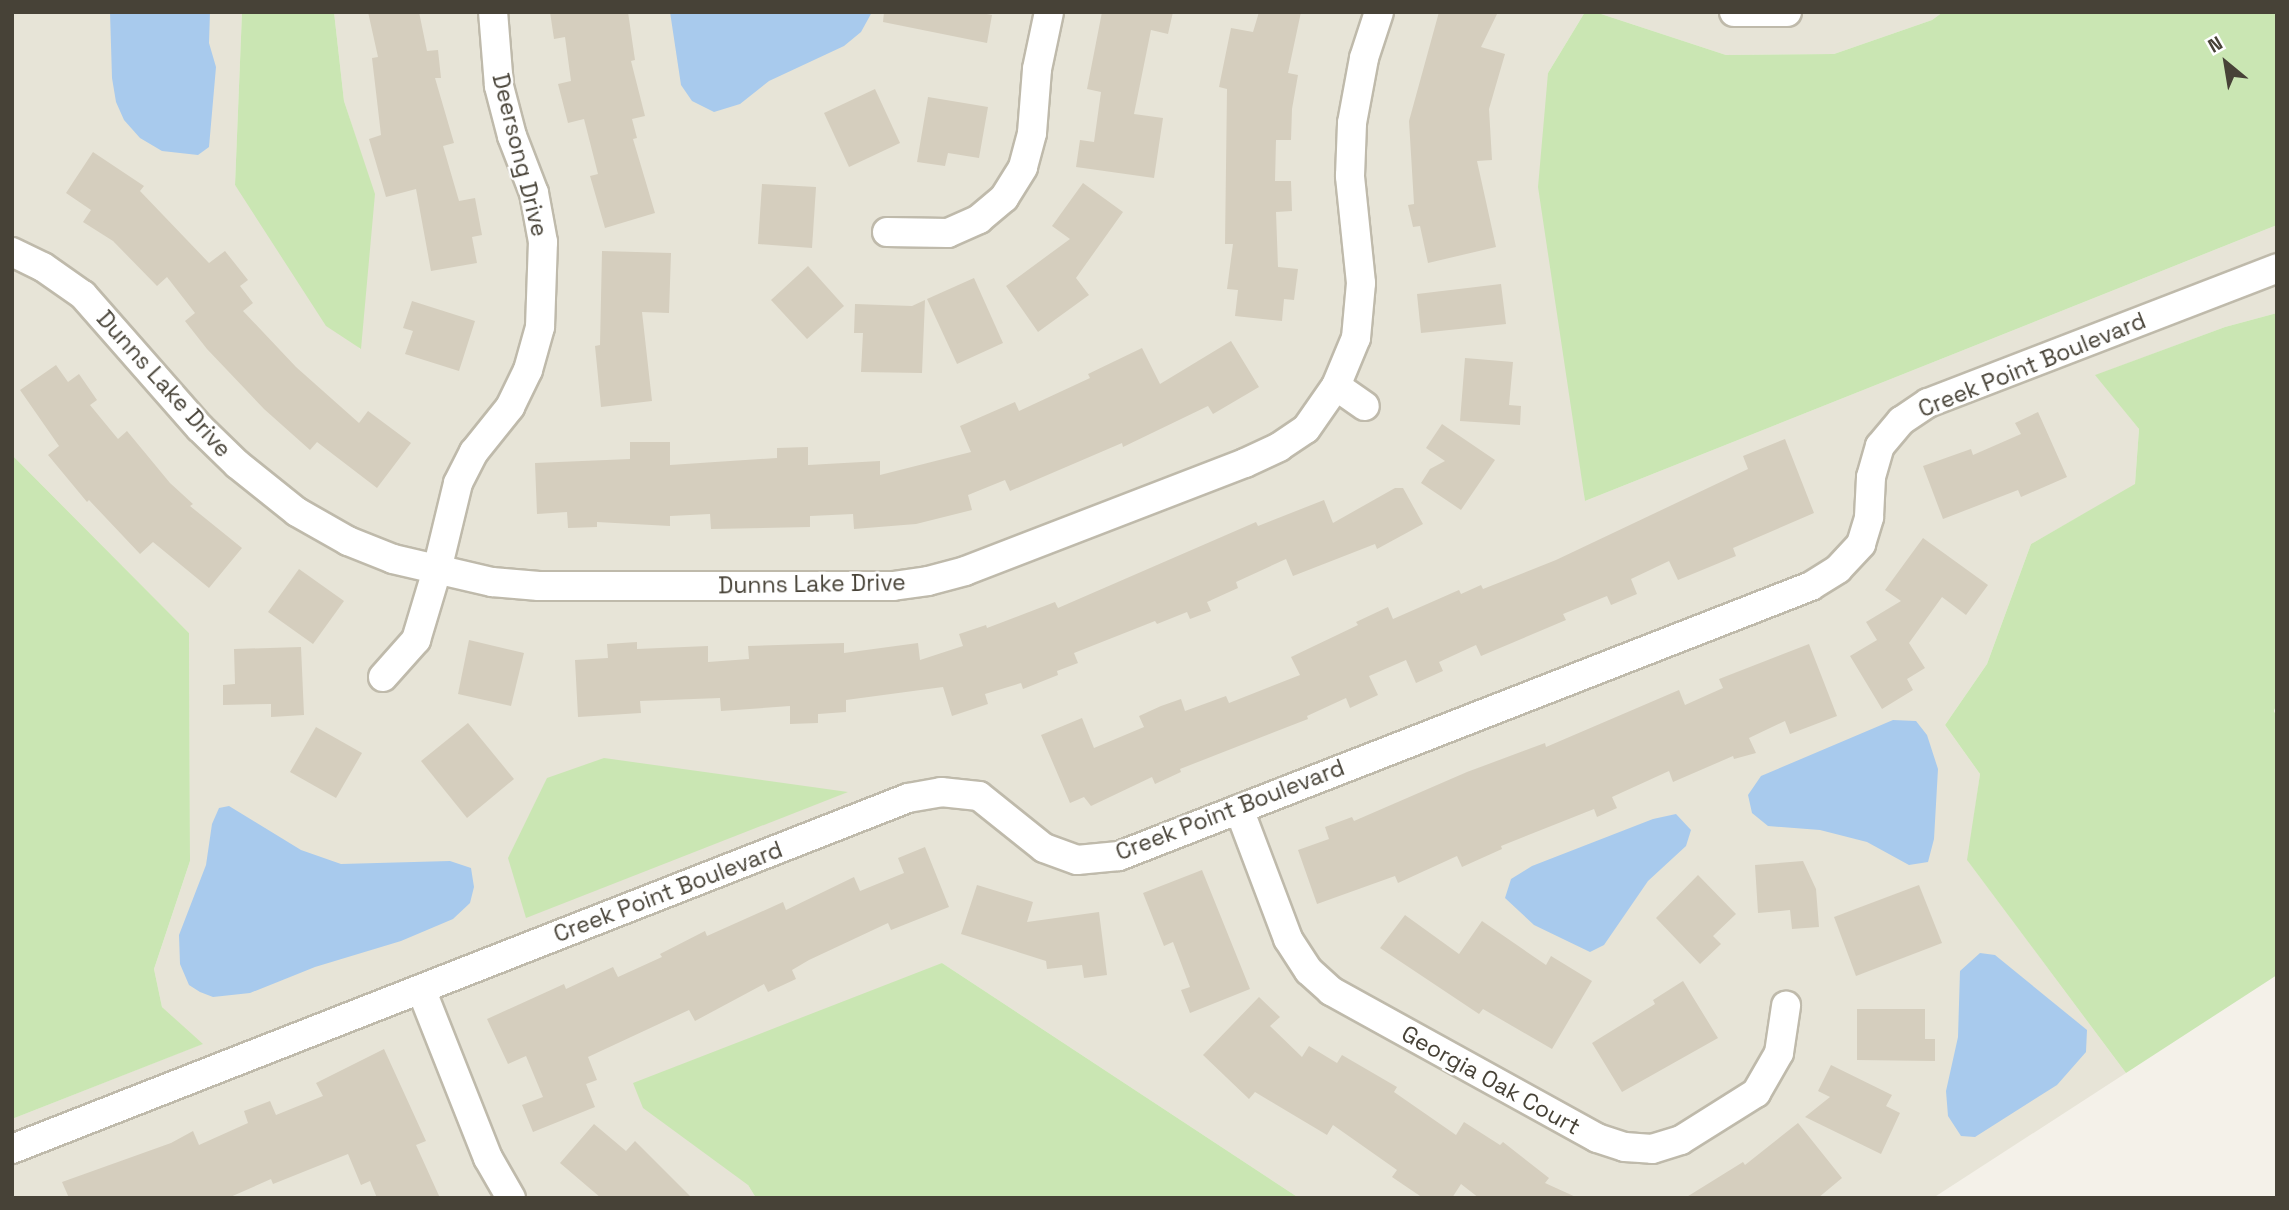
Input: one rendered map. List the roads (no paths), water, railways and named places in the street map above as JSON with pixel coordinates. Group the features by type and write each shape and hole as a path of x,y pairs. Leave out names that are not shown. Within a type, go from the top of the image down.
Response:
{"street":[{"name":"Deersong Drive","path":"383,677 416,640 458,484 474,452 510,407 528,370 540,327 543,242 534,192 512,136 499,86 494,12"},
{"path":"887,232 948,233 979,219 1004,198 1023,167 1032,133 1037,69 1049,12"},
{"name":"Dunns Lake Drive","path":"12,253 43,267 83,295 200,428 237,464 297,512 348,541 393,559 492,582 539,586 892,586 928,581 965,571 1245,463 1279,447 1306,429 1336,386 1356,338 1361,283 1350,176 1352,123 1364,58 1379,12"},
{"path":"1734,12 1787,12"},
{"name":"Creek Point Boulevard","path":"12,1149 908,798 941,792 979,796 1044,848 1077,860 1119,856 1811,586 1838,569 1861,544 1869,517 1871,477 1880,446 1900,421 1928,403 2277,268"},
{"path":"1336,386 1365,406"},
{"name":"Georgia Oak Court","path":"1239,809 1288,939 1317,978 1331,991 1597,1138 1625,1147 1652,1149 1681,1140 1756,1093 1779,1054 1786,1006"},
{"path":"421,989 488,1158 511,1198"}],"water":[{"path":"110,12 210,12 209,43 216,67 209,147 198,155 162,151 140,138 124,120 116,102 112,78"},
{"path":"670,12 872,12 861,32 844,46 769,81 740,104 714,112 692,101 681,85"},
{"path":"1893,720 1916,721 1927,735 1938,769 1934,839 1928,862 1909,865 1867,842 1820,830 1768,826 1752,813 1748,795 1761,776"},
{"path":"229,806 301,850 341,864 450,861 471,868 474,887 470,903 453,919 401,941 315,967 250,993 213,997 200,992 189,985 180,964 179,935 206,865 212,824 219,808"},
{"path":"1676,814 1691,830 1686,846 1648,881 1604,945 1590,952 1534,925 1505,898 1511,879 1532,866 1653,819"},
{"path":"1980,953 1995,955 2087,1030 2086,1052 2057,1085 1975,1137 1961,1136 1948,1116 1946,1091 1958,1037 1960,971"}]}
